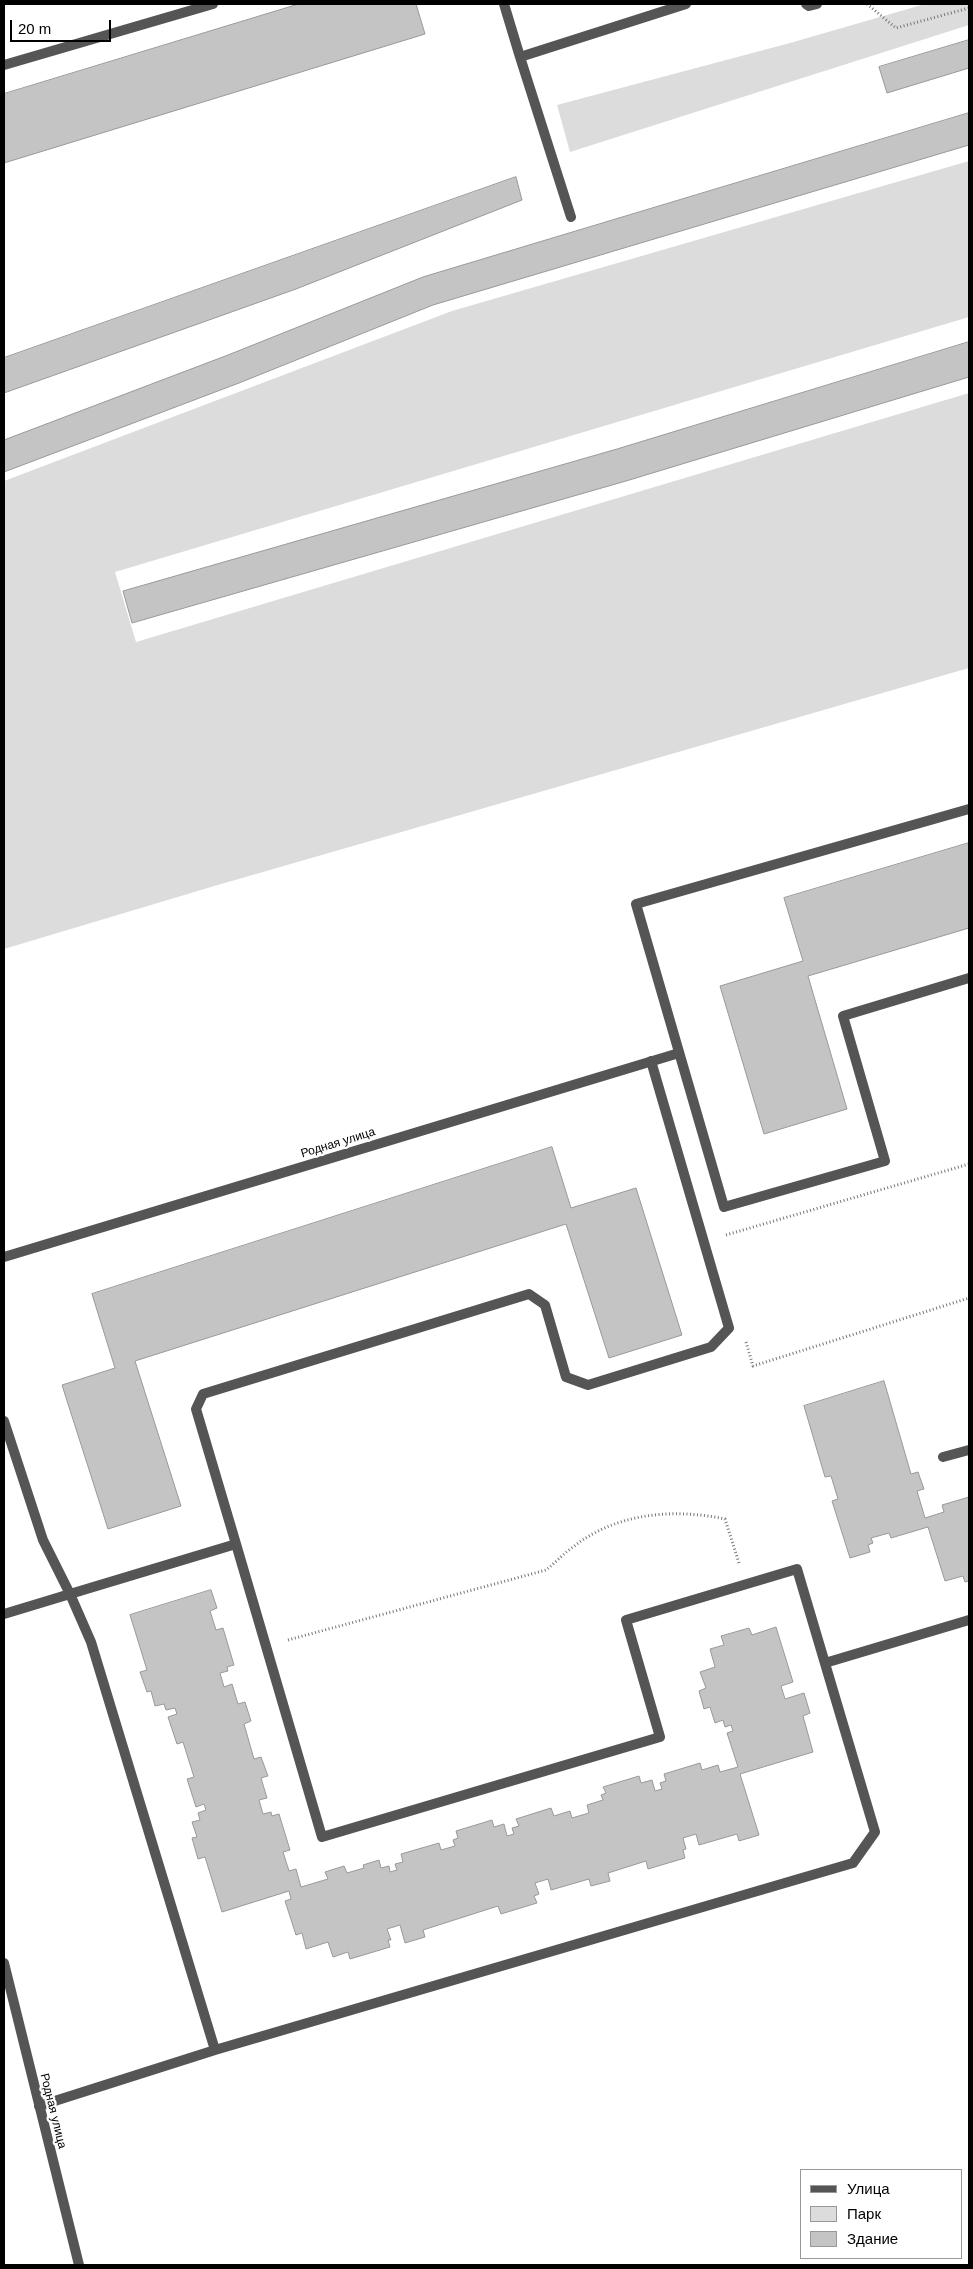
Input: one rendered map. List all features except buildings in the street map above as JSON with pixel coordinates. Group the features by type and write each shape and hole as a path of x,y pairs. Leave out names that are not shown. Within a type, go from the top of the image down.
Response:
{"street":[{"path":"4,65 213,4"},
{"path":"504,4 571,217"},
{"path":"520,57 686,4"},
{"path":"806,4 809,6 817,4"},
{"path":"969,808 636,904 724,1208 885,1161 842,1016 969,978"},
{"name":"Родная улица","path":"4,1257 680,1052"},
{"path":"39,2106 215,2050 853,1863 875,1832 797,1569 626,1620 660,1737 322,1837 196,1409 203,1394 529,1294 545,1306 566,1378 588,1385 711,1347 729,1328 651,1062"},
{"path":"4,1421 42,1540 70,1594 91,1642 215,2050"},
{"path":"943,1457 969,1450"},
{"path":"4,1614 236,1544"},
{"path":"825,1663 969,1620"},
{"name":"Родная улица","path":"4,1963 79,2265"}],"path":[{"path":"867,4 896,28 969,8"},
{"path":"722,1236 969,1164"},
{"path":"744,1339 753,1366 969,1298"},
{"path":"266,1646 546,1570 573,1546 600,1530 631,1519 676,1512 725,1519 745,1584"}],"green space":[{"path":"925,4 969,4 969,25 570,152 557,105 790,43"},
{"path":"969,161 969,317 115,572 136,642 969,393 969,668 211,887 4,949 4,481 452,311"}]}
